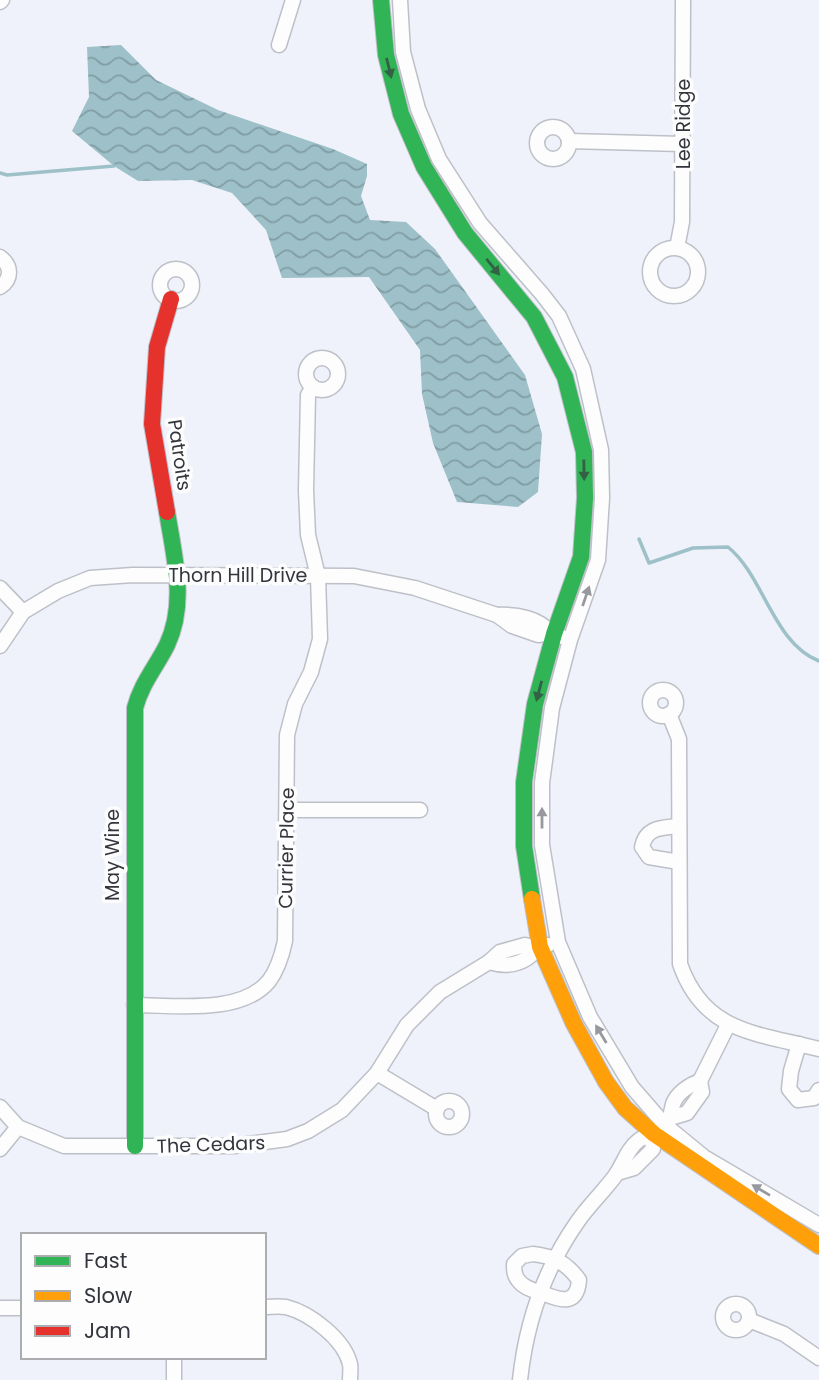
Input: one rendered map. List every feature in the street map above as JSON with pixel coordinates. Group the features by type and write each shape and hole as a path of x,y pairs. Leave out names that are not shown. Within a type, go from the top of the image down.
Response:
{"street":[{"path":"279,45 293,0"},
{"path":"381,0 386,55 398,103 424,167 466,233 534,317 565,377 584,453 585,498 581,557 552,633 535,704 524,782 524,846 539,948 574,1024 606,1082 625,1108 819,1225"},
{"path":"400,0 403,52 418,109 439,159 480,223 559,316 583,369 601,450 602,498 598,560 570,640 552,708 542,783 542,845 558,942 590,1017 660,1129 819,1246"},
{"name":"Lee Ridge","path":"677,248 682,222 683,0"},
{"path":"569,141 682,144"},
{"path":"0,257 9,270 7,281 0,286"},
{"name":"Patroits","path":"170,299 157,347 152,424 177,575"},
{"name":"Currier Place","path":"134,1005 227,1004 251,997 269,981 280,962 285,941 287,734 295,704 311,671 320,639 318,576 308,536 306,490 308,395 313,387"},
{"name":"Thorn Hill Drive","path":"0,646 23,612 58,591 90,578 177,575 354,576 387,581 497,615 511,614 544,624 552,633 570,640"},
{"name":"May Wine","path":"135,1146 135,708 142,686 167,645 178,616 177,575"},
{"path":"0,588 23,612"},
{"path":"669,714 679,739 680,964 687,986 700,1003 728,1025 819,1049"},
{"path":"288,810 420,810"},
{"path":"679,826 650,831 644,838 642,847 649,857 679,862"},
{"name":"The Cedars","path":"0,1107 18,1127 64,1146 234,1146 287,1139 308,1131 342,1110 377,1073 407,1025 440,992 489,962 500,952 525,945 539,948 558,942"},
{"path":"520,1380 528,1330 540,1292 555,1259 579,1220 617,1173 625,1157 639,1140 660,1129 674,1101 688,1086 700,1081 728,1025"},
{"path":"799,1044 789,1088 798,1100 814,1098 819,1090"},
{"path":"377,1073 437,1109"},
{"path":"0,1149 18,1127"},
{"path":"522,1255 546,1255 571,1269 579,1280 576,1292 569,1298 557,1300 540,1292 523,1286 515,1277 514,1264 522,1255"},
{"path":"266,1307 285,1307 308,1316 325,1328 350,1363 350,1380"},
{"path":"0,1308 21,1308"},
{"path":"749,1320 784,1334 819,1357"},
{"path":"174,1359 174,1380"}],"water":[{"path":"121,45 156,80 218,110 333,149 367,164 367,176 361,196 370,220 406,222 435,249 525,375 542,434 538,492 518,507 457,502 433,443 422,394 420,350 369,277 282,278 266,230 232,193 192,180 138,181 114,166 72,131 89,97 87,47"}],"waterway":[{"path":"0,173 7,175 114,166"},
{"path":"639,539 649,563 693,548 728,547 751,575 790,640 819,661"}],"traffic: fast":[{"path":"381,0 386,55 401,114 424,167 465,233 534,317 565,377 584,452 585,498 581,557 554,634 535,704 524,782 524,846 532,899"},
{"path":"135,1146 135,708 145,683 167,645 176,613 177,579 167,512"}],"traffic: slow":[{"path":"532,899 540,947 574,1024 606,1082 625,1108 654,1134 819,1246"}],"traffic: jam":[{"path":"167,512 152,424 157,347 171,299"}]}
